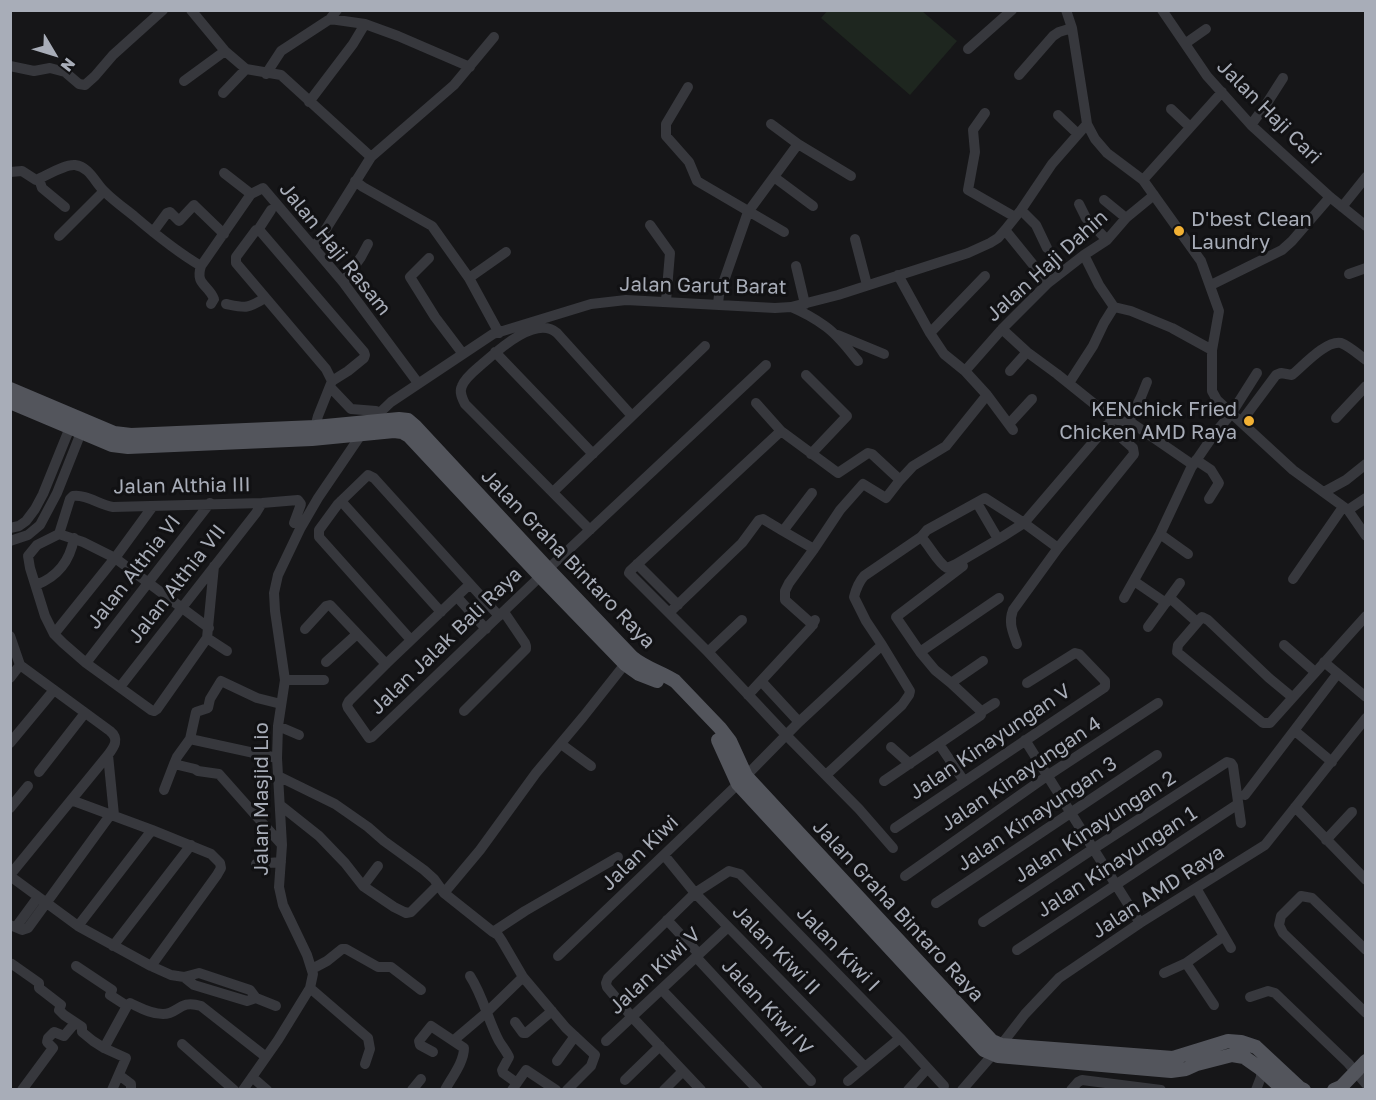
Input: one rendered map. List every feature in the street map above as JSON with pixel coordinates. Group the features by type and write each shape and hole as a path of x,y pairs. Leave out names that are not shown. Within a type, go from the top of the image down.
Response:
{"main road":[{"name":"Jalan Graha Bintaro Raya","path":"10,389 78,424"},
{"name":"Jalan Graha Bintaro Raya","path":"10,402 78,424 131,435 314,433 369,422 408,420 416,426 477,500 625,664 639,674 670,688 715,735 742,780 829,873 984,1050 997,1050"},
{"name":"Jalan Graha Bintaro Raya","path":"544,572 632,657 648,668 675,681 713,720 730,741 742,780"},
{"path":"1137,1062 1173,1058 1228,1041 1241,1042 1256,1047 1300,1088 1304,1089"},
{"path":"997,1050 1137,1062 1170,1071 1186,1069 1232,1055 1245,1057 1283,1089"},
{"path":"1334,1089 1341,1087 1365,1061"}],"street":[{"path":"10,66 34,71 50,68 65,72 79,84 85,85 113,55 163,10"},
{"path":"191,10 225,51 246,69 281,75 371,157"},
{"path":"968,49 1012,10"},
{"path":"1066,10 1072,28 1087,124 1095,139 1107,153 1143,180 1201,261 1211,285 1219,311 1212,350 1212,391 1217,400 1293,470 1346,508 1365,536"},
{"name":"Jalan Haji Cari","path":"1162,10 1195,61 1251,125 1365,226"},
{"path":"266,74 281,51 334,15 398,36 470,67"},
{"path":"309,102 353,44 365,24"},
{"path":"1019,75 1053,36 1072,28"},
{"path":"1185,43 1206,29"},
{"path":"314,248 371,157 454,85 494,38"},
{"path":"184,81 225,51"},
{"path":"223,93 246,69"},
{"path":"1251,125 1283,78"},
{"path":"688,87 666,124 666,136 689,162 697,181 784,232"},
{"path":"1143,180 1222,92"},
{"path":"1171,110 1190,127"},
{"path":"985,113 972,130 975,152 968,190 1018,213 1036,225 1047,248"},
{"path":"1058,115 1078,134"},
{"path":"771,124 798,144 850,176"},
{"name":"Jalan Garut Barat","path":"369,422 390,402 494,334 591,304 626,300 791,307 968,253 998,238 1052,164 1087,124"},
{"path":"718,304 719,295 748,212 798,144"},
{"path":"10,172 22,171 36,180 70,164 84,168 104,191 153,232 201,266 199,275 201,282 213,295 214,299 211,304"},
{"path":"224,173 251,194"},
{"path":"774,177 813,206"},
{"path":"1342,207 1365,177"},
{"path":"39,179 42,188 65,207"},
{"path":"355,181 432,226 469,278 499,333"},
{"name":"Jalan Haji Rasam","path":"201,266 251,194 263,188 343,282 418,383"},
{"path":"59,236 104,191"},
{"name":"Jalan Haji Dahin","path":"965,371 1002,328 1048,283 1107,240 1126,218 1154,195"},
{"path":"1211,285 1282,250 1292,242 1330,197"},
{"path":"1104,200 1126,218"},
{"path":"1079,204 1086,218 1107,240"},
{"path":"153,232 166,213 170,212 179,220 194,205 224,234"},
{"path":"271,210 236,257 236,263 326,369 331,384 351,409 369,422"},
{"path":"650,225 671,254 666,301"},
{"path":"258,230 364,351 364,358 331,384 314,433"},
{"path":"1005,230 1048,283"},
{"path":"855,239 867,285"},
{"path":"343,282 368,244"},
{"path":"469,278 506,252"},
{"path":"1084,255 1099,285 1114,307 1131,311 1172,328 1212,350"},
{"path":"429,258 410,276 435,317 462,354"},
{"path":"796,266 805,304"},
{"path":"1349,274 1365,268"},
{"path":"898,275 944,354 965,371 1011,427 1032,399"},
{"path":"930,333 985,276"},
{"path":"226,304 242,308 251,307 265,298"},
{"path":"791,307 808,315 835,334 884,354"},
{"path":"1069,383 1114,307"},
{"path":"590,530 465,404 460,389 473,372 512,339 537,329 549,328 632,416"},
{"path":"1002,328 1027,352 1069,383 1110,422 1133,448 1134,454 1058,548 1013,610 1011,627 1017,644"},
{"path":"835,334 858,362"},
{"path":"1240,422 1276,375 1281,373 1292,375 1328,345 1337,342 1344,344 1365,360"},
{"path":"553,492 705,346"},
{"path":"495,352 593,454"},
{"path":"1011,371 1027,352"},
{"name":"Jalan Jalak Bali Raya","path":"386,664 347,705 369,738 766,365"},
{"path":"1124,598 1160,534 1195,462 1231,414 1257,373"},
{"path":"806,375 847,416 811,454"},
{"path":"1129,421 1147,382"},
{"path":"1336,418 1363,393"},
{"path":"748,695 814,622 785,600 785,591 840,510 863,484 886,498 913,466 946,446 987,395"},
{"path":"756,403 781,430 838,473 868,453 872,454 900,480"},
{"path":"921,537 947,568 998,539 1024,523 1110,422 1129,421 1211,470 1219,483 1209,499"},
{"name":"Jalan Masjid Lio","path":"312,969 283,905 279,887 282,845 277,758 278,726 285,680 274,611 274,594 278,575 300,529 369,422"},
{"path":"10,528 24,522 35,509 78,424"},
{"path":"10,541 30,533 40,525 49,510 78,424"},
{"path":"781,430 629,574 708,652 859,809 893,848"},
{"path":"1324,492 1346,480 1365,464"},
{"path":"411,640 320,537 319,530 341,501 368,476 374,478 525,642 526,649 464,711"},
{"path":"783,531 812,493"},
{"name":"Jalan Althia III","path":"59,534 70,499 78,495 113,507 298,500 301,504 294,523"},
{"path":"826,776 902,705 910,691 854,597 855,589 864,576 921,537 927,530 985,498 1058,548"},
{"path":"1293,579 1346,508 1365,498"},
{"path":"341,501 441,612"},
{"name":"Jalan Althia VI","path":"86,663 210,503"},
{"name":"Jalan Althia VII","path":"120,687 262,503"},
{"path":"977,503 998,539"},
{"path":"134,506 144,518"},
{"path":"54,634 153,506"},
{"path":"669,613 742,543 759,520 764,519 814,549"},
{"path":"24,522 35,547"},
{"path":"214,566 208,633 158,709 154,711 86,663 54,634 45,616 28,556 35,547 59,534 103,551 182,607 208,633 227,651"},
{"path":"1160,534 1188,554"},
{"path":"36,585 49,579 63,566 74,538"},
{"path":"637,564 678,604"},
{"path":"963,566 896,617 920,652 936,670 981,712"},
{"path":"1134,580 1168,600 1197,622"},
{"path":"1148,627 1180,582"},
{"path":"305,629 326,606 330,605 386,664 470,584"},
{"path":"457,597 486,629"},
{"path":"920,652 999,598"},
{"path":"1292,698 1202,617 1178,645 1177,652 1263,723 1270,723 1365,616"},
{"path":"708,652 742,620"},
{"path":"326,662 357,634"},
{"path":"10,636 20,665 86,713 114,735 116,740 108,755 10,876 78,926 151,966 171,975 184,977 194,985 247,1001 256,998 276,1006"},
{"name":"Jalan Kiwi","path":"558,956 742,780 799,722 882,645"},
{"path":"1284,645 1315,672"},
{"name":"Jalan Kinayungan V","path":"895,828 1105,687 1105,681 1079,654 1075,653 1027,682"},
{"path":"951,683 983,661"},
{"path":"1324,662 1365,697"},
{"path":"280,805 319,836 363,886 394,907 406,913 411,912 441,889 480,850 536,773 625,664"},
{"path":"10,678 20,665"},
{"name":"Jalan Kinayungan 1","path":"1017,950 1242,800 1335,677"},
{"path":"285,680 324,680"},
{"path":"762,681 799,722"},
{"path":"164,790 177,757 190,739 195,714 198,710 208,708 210,699 220,682 258,698 281,704"},
{"path":"10,743 54,690"},
{"path":"884,782 995,703"},
{"name":"Jalan Kinayungan 4","path":"905,876 1047,776 1158,703"},
{"path":"39,772 86,713"},
{"name":"Jalan AMD Raya","path":"962,1089 997,1050 1024,1014 1059,978 1140,923 1264,845 1365,718"},
{"path":"278,726 299,735"},
{"path":"1295,731 1332,762"},
{"path":"190,739 277,758"},
{"path":"1025,740 1140,923"},
{"path":"561,744 591,766"},
{"path":"939,744 964,781"},
{"path":"891,747 910,764"},
{"path":"13,926 22,930 28,928 42,900 112,814 108,755"},
{"name":"Jalan Kinayungan 3","path":"936,903 1157,755"},
{"name":"Jalan Kinayungan 2","path":"983,922 1227,762 1233,766 1242,800"},
{"path":"174,764 219,774 282,845"},
{"path":"278,776 316,794 368,826 384,842 424,870 441,889 498,935 523,977 575,1036 594,1053 595,1057 591,1066 567,1089"},
{"path":"10,808 28,786"},
{"path":"72,800 191,845 211,854 220,863 221,868 217,875 151,966"},
{"path":"1241,823 1242,800"},
{"path":"1295,807 1365,880"},
{"path":"1326,840 1352,812"},
{"path":"78,926 152,830"},
{"path":"113,946 191,845"},
{"name":"Jalan Kiwi II","path":"663,855 695,893 865,1067"},
{"path":"493,932 618,857"},
{"path":"256,864 281,862"},
{"path":"363,886 378,866"},
{"name":"Jalan Kiwi I","path":"632,1017 607,987 608,978 695,893 729,871 740,874 944,1086"},
{"path":"1196,888 1231,948"},
{"path":"1365,950 1312,898 1301,896 1281,916 1279,925 1283,933 1365,1013"},
{"name":"Jalan Kiwi IV","path":"667,920 811,1081"},
{"name":"Jalan Kiwi V","path":"606,1041 728,927"},
{"path":"1164,973 1186,963 1224,936"},
{"path":"243,1089 266,1058 310,988 312,969 342,949 378,967 391,967 421,990"},
{"path":"1186,963 1214,1005"},
{"path":"10,966 12,964 39,983 39,988 61,1005 59,1010 82,1028 82,1032 93,1041 126,1058 112,1089"},
{"path":"76,966 112,990 110,995 127,1006"},
{"path":"470,976 499,1042 509,1057 502,1070 503,1073 515,1086 526,1070 556,1089"},
{"path":"454,1040 523,977"},
{"path":"310,988 368,1038 370,1049 365,1064"},
{"path":"662,990 758,1089"},
{"path":"1250,997 1268,992 1275,993 1348,1063 1365,1084"},
{"path":"104,1048 130,1003 150,1012 166,1014 186,1004 194,1004 201,1006 266,1058"},
{"path":"515,1022 523,1033 526,1033 552,1011"},
{"path":"632,1017 700,1089"},
{"path":"22,1089 53,1047 47,1042 48,1038 54,1032 64,1036 75,1023"},
{"path":"433,1052 420,1045 419,1041 431,1026 464,1048 465,1052 458,1068 445,1089"},
{"path":"557,1061 575,1036"},
{"path":"848,1082 900,1038"},
{"path":"182,1044 234,1089"},
{"path":"625,1080 660,1046"},
{"path":"908,1089 927,1069"},
{"path":"1256,1089 1261,1077 1261,1069"},
{"path":"664,1089 683,1071"},
{"path":"119,1075 131,1084 131,1089"},
{"path":"252,1077 267,1089"},
{"path":"412,1089 421,1079"},
{"path":"1071,1089 1082,1080 1133,1088 1161,1089"}],"shaded area":[{"path":"828,10 922,11 957,41 910,95 821,18"}],"place":[{"name":"D'best Clean Laundry","path":"1179,231"},
{"name":"KENchick Fried Chicken AMD Raya","path":"1249,421"}]}
